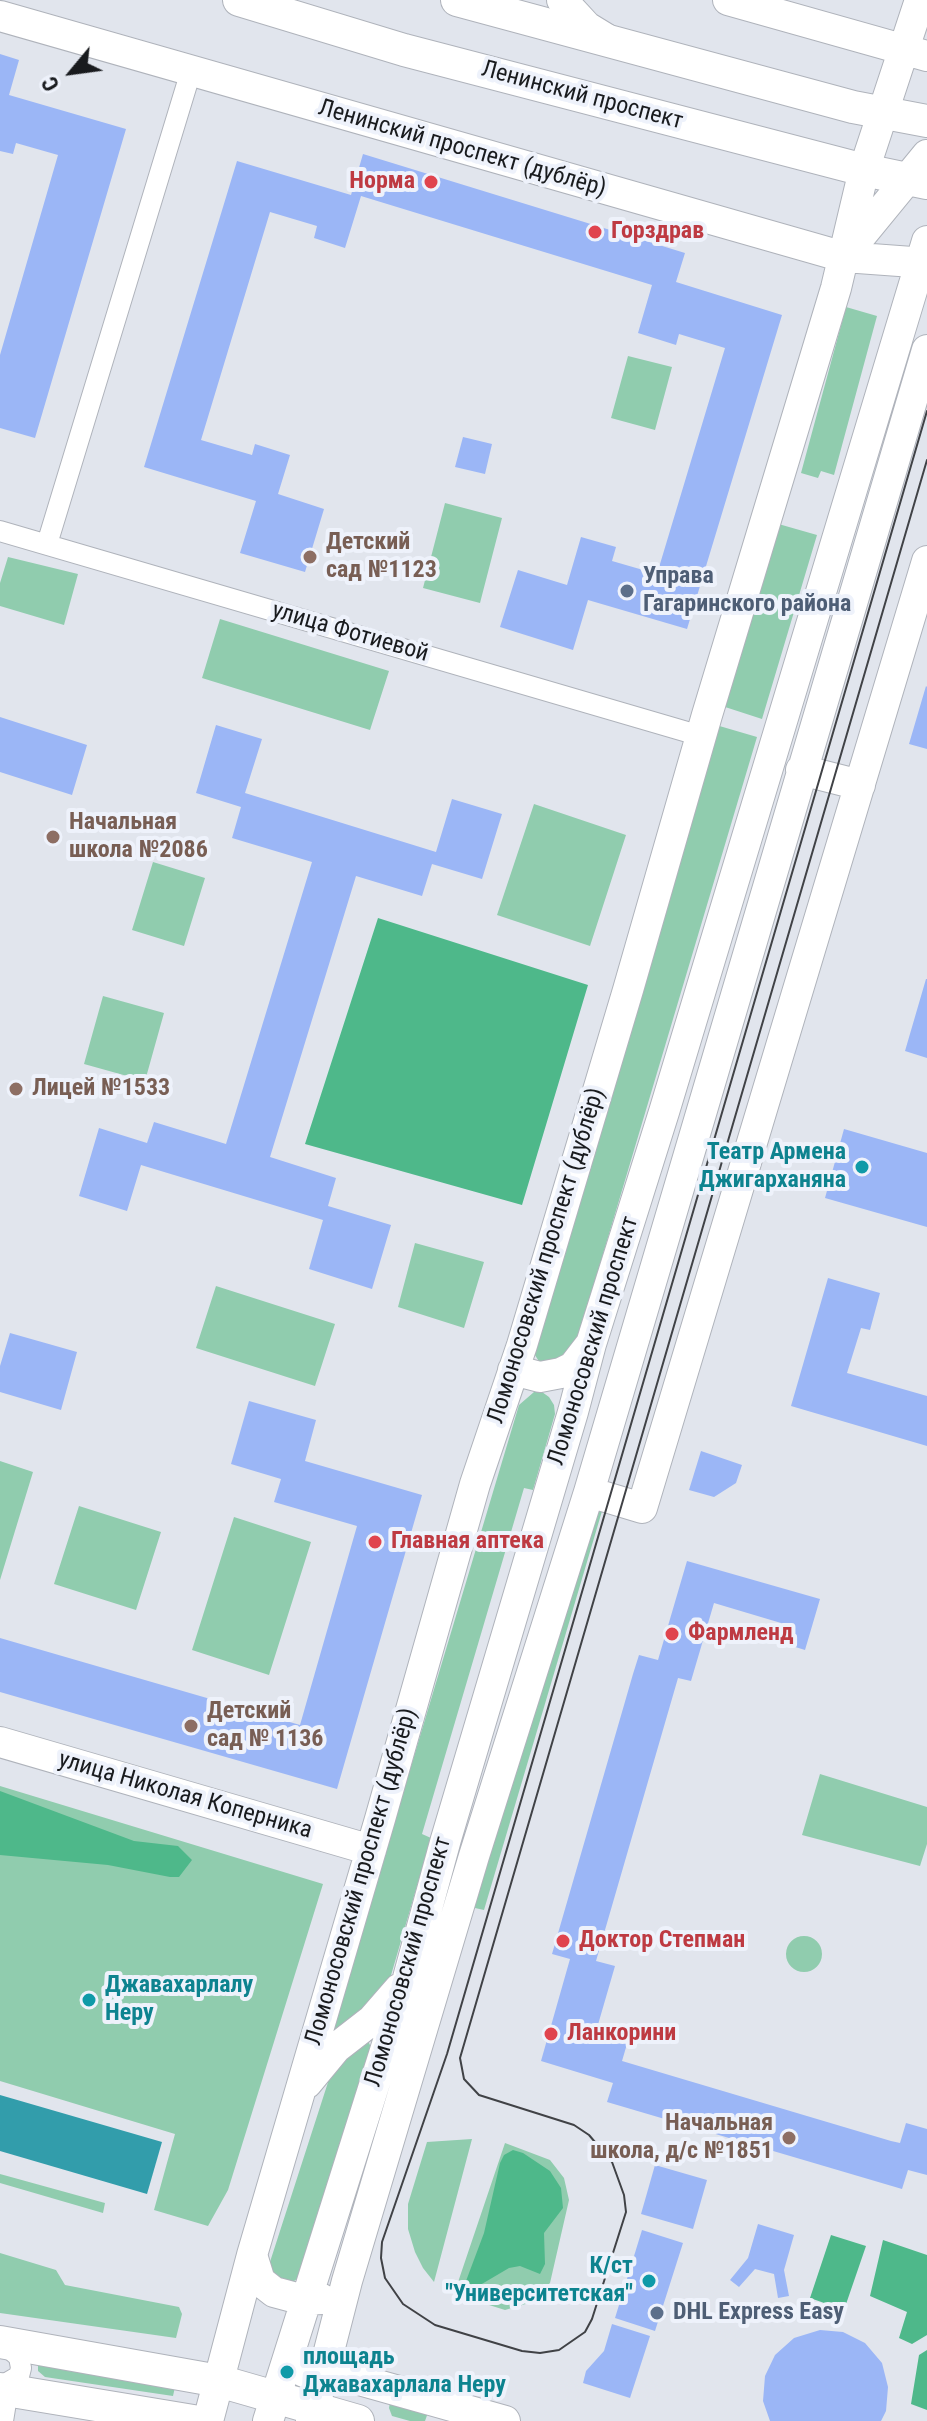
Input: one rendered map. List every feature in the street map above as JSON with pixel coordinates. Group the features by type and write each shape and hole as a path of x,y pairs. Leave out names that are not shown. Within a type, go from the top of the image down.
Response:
{"main road":[{"name":"Ленинский проспект","path":"239,0 404,50 864,170 920,172"},
{"path":"457,0 853,107 927,121"},
{"path":"1,2342 219,2381 275,2397 313,2415 358,2421"},
{"path":"3,2397 193,2421"}],"street":[{"path":"562,0 587,27 611,41"},
{"path":"728,0 920,60"},
{"path":"864,170 884,113 920,60 920,0"},
{"name":"Ленинский проспект (дублёр)","path":"0,16 844,257 925,255"},
{"path":"47,544 191,71"},
{"name":"Ломоносовский проспект (дублёр)","path":"252,2255 475,1484 513,1370 628,990 844,257 864,170"},
{"path":"844,257 920,172"},
{"name":"Ломоносовский проспект","path":"275,2397 408,1978 591,1344 925,255"},
{"name":"Ломоносовский проспект","path":"324,2370 347,2281 474,1856 589,1492 927,350"},
{"name":"улица Фотиевой","path":"0,531 701,736"},
{"path":"589,1492 642,1508 927,561"},
{"path":"801,770 860,785"},
{"path":"734,877 742,870 753,869 763,875 767,887"},
{"path":"513,1370 540,1377 561,1373 573,1367 591,1344"},
{"path":"579,1390 582,1403 594,1411 607,1410 616,1399"},
{"name":"улица Николая Коперника","path":"0,1742 371,1850"},
{"path":"299,2094 328,2057 372,2020 408,1978"},
{"path":"252,2255 260,2281 274,2292 304,2300 321,2300 337,2293 347,2281"},
{"path":"208,2421 252,2255"},
{"path":"1,2342 19,2357 21,2368 19,2376 3,2397"},
{"path":"313,2415 324,2370"},
{"path":"275,2397 324,2370 505,2421"}],"green space":[{"path":"846,307 877,316 834,475 821,471 818,478 801,473"},
{"path":"628,356 672,367 655,430 611,418"},
{"path":"445,503 502,518 480,603 423,588"},
{"path":"775,523 817,535 762,719 722,706"},
{"path":"8,557 78,574 64,625 0,606 0,583"},
{"path":"220,619 389,671 370,730 202,678"},
{"path":"716,725 757,737 573,1355 540,1363 533,1352"},
{"path":"534,804 626,835 590,946 497,915"},
{"path":"153,862 205,878 184,946 132,930"},
{"path":"378,918 588,985 522,1205 305,1144"},
{"path":"103,996 164,1013 145,1081 84,1064"},
{"path":"415,1243 484,1262 464,1328 398,1307"},
{"path":"216,1286 335,1324 315,1386 196,1348"},
{"path":"534,1392 542,1392 549,1397 555,1414 533,1490 524,1488 422,1834 431,1838 387,1989 339,2030 335,2029 519,1405"},
{"path":"0,1461 33,1472 0,1580"},
{"path":"596,1498 605,1501 484,1910 475,1908 473,1906"},
{"path":"79,1506 161,1532 136,1610 54,1584"},
{"path":"234,1517 311,1542 269,1675 192,1650"},
{"path":"820,1774 927,1807 927,1844 920,1866 802,1835"},
{"path":"0,1786 323,1884 228,2190 208,2226 154,2210 175,2134 0,2081"},
{"path":"0,1791 134,1841 178,1846 192,1860 179,1877 170,1877 108,1865 0,1855"},
{"path":"804,1936 817,1941 822,1954 817,1967 804,1972 791,1967 786,1954 791,1941"},
{"path":"367,2039 371,2047 300,2277 291,2283 274,2280 269,2265 331,2073"},
{"path":"472,2139 434,2282 415,2252 408,2229 408,2204 427,2142"},
{"path":"505,2143 550,2160 564,2178 569,2200 550,2283 529,2303 505,2310 454,2294"},
{"path":"513,2150 550,2171 561,2188 563,2208 544,2233 545,2264 540,2274 520,2266 509,2268 475,2288 466,2281 484,2233 500,2163 504,2155"},
{"path":"0,2174 105,2203 103,2213 0,2183"},
{"path":"831,2235 866,2246 844,2310 810,2298"},
{"path":"883,2240 927,2255 927,2335 912,2344 899,2338 907,2312 870,2296"},
{"path":"0,2253 56,2270 65,2285 179,2307 182,2314 176,2338 0,2313"},
{"path":"927,2350 927,2410 911,2404 919,2355"},
{"path":"38,2362 177,2378 173,2396 45,2377 38,2371"},
{"path":"390,2402 430,2407 425,2421 410,2421 392,2416"}],"water":[{"path":"0,2095 162,2142 147,2194 0,2151"}],"building":[{"path":"0,54 19,60 9,95 126,129 35,438 0,428 0,355 58,155 16,143 13,154 0,151"},
{"path":"363,154 685,253 676,282 782,315 687,629 588,600 573,650 500,627 518,570 567,585 581,537 616,547 612,561 657,574 725,348 679,334 676,345 638,333 652,285 361,196 345,248 314,238 317,226 270,212 201,440 252,455 255,444 290,455 278,494 324,509 305,572 240,553 256,501 144,467 237,161 351,195"},
{"path":"463,437 492,444 485,474 455,467"},
{"path":"927,687 927,749 909,744"},
{"path":"0,717 87,745 72,795 0,772"},
{"path":"216,725 262,739 245,793 436,852 452,799 502,814 482,879 432,864 422,896 356,876 270,1157 336,1178 328,1206 391,1225 372,1289 309,1269 323,1220 141,1165 127,1211 79,1196 99,1128 147,1143 154,1122 226,1144 312,862 232,838 241,807 196,793"},
{"path":"927,979 927,1058 905,1051"},
{"path":"844,1129 927,1153 927,1227 825,1198"},
{"path":"828,1278 880,1293 870,1330 861,1328 847,1373 927,1396 927,1446 791,1406"},
{"path":"10,1333 77,1352 61,1410 0,1392 0,1366"},
{"path":"249,1401 316,1420 305,1461 422,1495 337,1789 0,1692 0,1638 300,1725 357,1526 274,1502 281,1479 231,1464"},
{"path":"701,1451 742,1465 736,1483 714,1497 689,1490"},
{"path":"687,1561 820,1599 805,1650 776,1641 781,1623 714,1603 691,1681 678,1678 596,1961 615,1966 595,2035 627,2044 622,2061 891,2141 900,2143 906,2123 927,2129 927,2175 908,2170 902,2189 607,2102 613,2083 541,2061 570,1959 552,1954 633,1674 639,1655 658,1660"},
{"path":"655,2165 707,2180 693,2229 641,2214"},
{"path":"758,2224 794,2235 784,2270 789,2296 778,2298 774,2274 755,2269 739,2287 730,2280 748,2258"},
{"name":"К/ст \"Университетская\"","path":"642,2230 683,2243 655,2331 615,2318"},
{"path":"612,2324 650,2336 630,2398 583,2383 586,2371 604,2351"},
{"path":"820,2330 843,2332 865,2343 882,2363 888,2387 886,2411 881,2421 770,2421 763,2401 765,2376 775,2355 794,2338"}],"tram line":[{"path":"927,411 447,2054 382,2242 385,2278 403,2304 435,2325 522,2351 540,2353 559,2350 585,2332 592,2319 626,2212 624,2195 612,2162 589,2135 574,2125 479,2095 464,2079 460,2058 927,460"}],"place":[{"name":"Норма","path":"431,182"},
{"name":"Горздрав","path":"595,232"},
{"name":"Детский сад №1123","path":"310,557"},
{"name":"Управа Гагаринского района","path":"627,591"},
{"name":"Начальная школа №2086","path":"53,837"},
{"name":"Лицей №1533","path":"16,1089"},
{"name":"Театр Армена Джигарханяна","path":"862,1167"},
{"name":"Главная аптека","path":"375,1542"},
{"name":"Фармленд","path":"672,1634"},
{"name":"Детский сад № 1136","path":"191,1726"},
{"name":"Доктор Степман","path":"563,1941"},
{"name":"Джавахарлалу Неру","path":"89,2000"},
{"name":"Ланкорини","path":"551,2034"},
{"name":"Начальная школа, д/с №1851","path":"789,2138"},
{"name":"К/ст \"Университетская\"","path":"649,2281"},
{"name":"DHL Express Easy","path":"657,2313"},
{"name":"площадь Джавахарлала Неру","path":"287,2372"}]}
